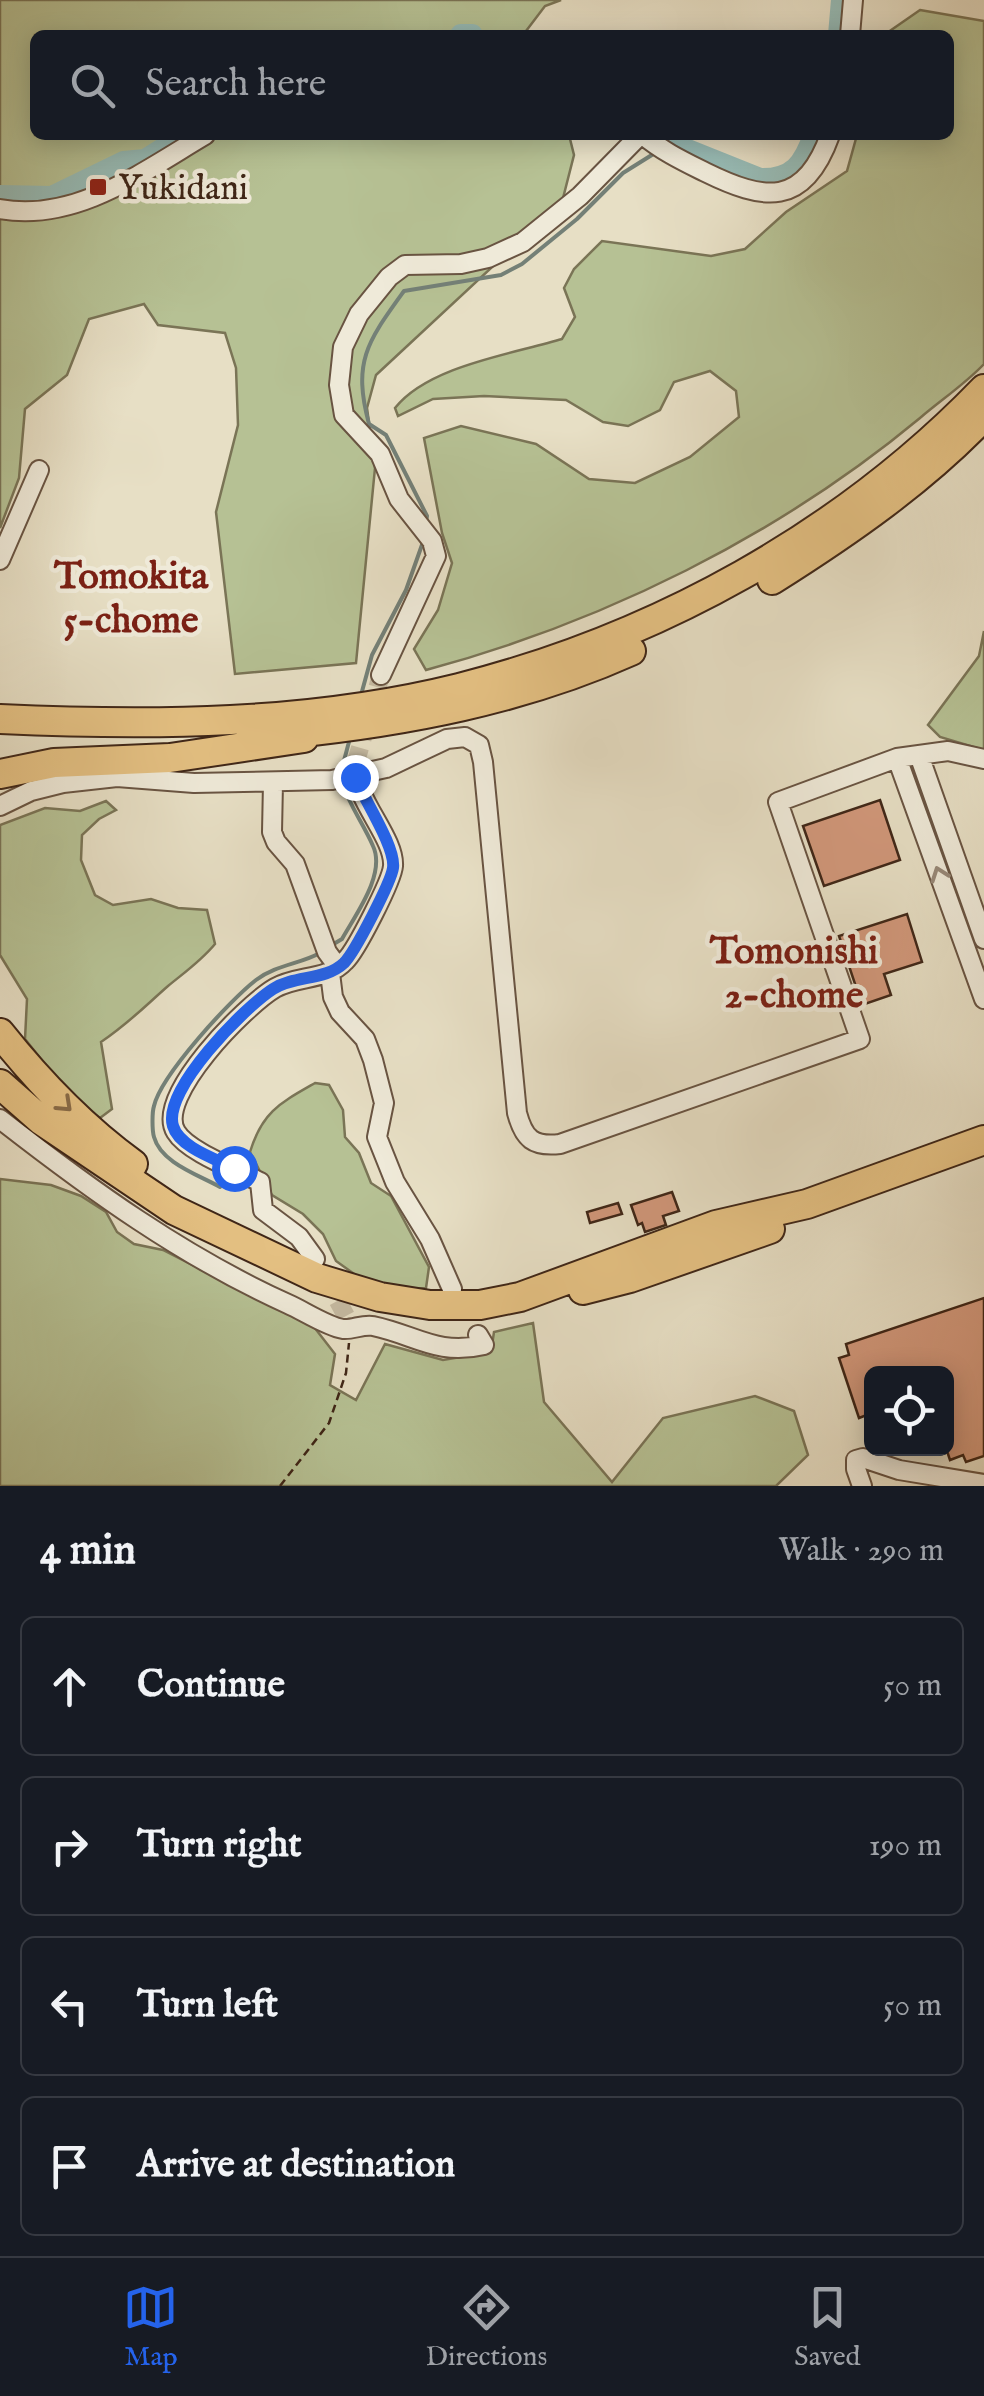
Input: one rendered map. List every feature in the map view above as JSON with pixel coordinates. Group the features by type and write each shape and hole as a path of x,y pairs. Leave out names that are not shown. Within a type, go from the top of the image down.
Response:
{"highway":[{"path":"0,719 126,723 287,714 378,704 457,688 533,666 610,640 759,566 828,522 902,466 984,389"},
{"path":"0,774 54,763 170,758 232,750 378,724 460,708 617,657 767,583 836,540 907,486 984,416"},
{"path":"0,738 130,742 378,724"},
{"path":"0,1033 37,1079 106,1144 182,1198 316,1268"},
{"path":"0,1084 58,1132 174,1210 380,1297 430,1305 480,1305 520,1297 716,1225 806,1204 984,1140"},
{"path":"0,1098 101,1176 169,1220 312,1288 378,1308 427,1315 480,1314 630,1278 984,1155"}],"street":[{"path":"850,30 853,0"},
{"path":"0,208 55,208 85,200 127,181 197,140"},
{"path":"382,675 436,556 432,541 399,499 380,454 344,415 339,384 343,347 359,314 389,277 405,265 461,264 488,258 523,242 650,141 743,190 770,194 793,188 808,176 823,156 828,140"},
{"path":"0,560 40,470"},
{"path":"0,806 31,790 63,782 117,777 194,783 273,783 386,768 448,739 465,736 479,745 484,762 517,1113 522,1132 531,1142 544,1146 560,1144 860,1039 778,802 897,758 948,752 984,759"},
{"path":"919,754 984,938"},
{"path":"897,758 984,999"},
{"path":"316,1268 299,1237 263,1210 260,1182 185,1142 173,1129 173,1106 190,1075 218,1040 258,1002 284,984 334,970 358,944 393,868 391,854 355,771"},
{"path":"273,783 272,832 295,864 334,970 332,997 364,1039 373,1060 384,1104 377,1126 383,1152 395,1182 430,1238 452,1289"},
{"path":"0,1119 86,1186 196,1260 343,1329 348,1322 370,1325 437,1348 484,1346 478,1335"},
{"path":"862,1486 856,1460 863,1458 900,1470 984,1484"}],"path":[{"path":"280,1486 329,1422 346,1373 348,1322"}],"green space":[{"path":"0,0 561,0 545,6 527,30 30,30 30,140 570,140 574,155 562,202 376,375 367,408 375,468 356,663 235,674 216,512 238,425 236,368 225,333 158,325 144,304 89,319 67,375 25,409 19,478 0,528"},
{"path":"920,10 984,21 984,364 865,461 748,537 623,600 558,627 426,670 414,649 438,610 452,563 442,533 424,438 461,426 536,444 589,479 635,483 690,457 739,417 736,391 710,371 674,382 660,410 628,426 603,422 566,400 484,396 433,399 398,416 395,408 428,382 449,372 562,339 575,317 564,288 574,269 602,241 711,256 745,249 786,212 847,171 856,140 954,140 954,30 891,30"},
{"path":"984,631 984,750 940,737 928,725 979,656"},
{"path":"106,801 116,810 82,835 81,860 95,895 113,905 151,899 178,908 207,910 215,944 101,1042 112,1109 100,1118 75,1102 25,1039 27,999 0,955 0,825 45,808 80,811"},
{"path":"315,1083 329,1085 343,1110 345,1137 359,1153 371,1183 391,1196 429,1267 426,1288 398,1290 364,1281 336,1261 323,1234 303,1214 272,1195 250,1152 255,1138 274,1110"},
{"path":"0,1179 51,1185 81,1196 106,1212 117,1232 134,1244 163,1250 314,1327 335,1354 330,1385 356,1400 385,1344 443,1360 491,1352 494,1332 533,1323 544,1402 612,1482 663,1418 755,1396 794,1411 808,1455 776,1486 0,1486"}],"building":[{"path":"880,800 900,860 824,886 803,826"},
{"path":"907,914 922,962 884,974 891,995 862,1005 839,936"},
{"path":"672,1192 679,1211 663,1216 666,1225 645,1232 631,1205"},
{"path":"618,1203 622,1214 590,1223 587,1212"},
{"path":"984,1298 984,1456 966,1462 963,1455 950,1460 949,1456 954,1456 954,1366 864,1366 864,1416 859,1418 839,1358 849,1355 846,1344"}],"waterway":[{"path":"839,30 842,0"},
{"path":"0,196 52,197 124,162 145,160 177,140"},
{"path":"670,140 760,179 781,177 796,168 812,140"},
{"path":"426,523 427,516 386,435 369,424 364,402 363,367 381,324 404,291 501,275 522,264 577,219 623,173 655,153"},
{"path":"361,695 372,655 406,590 423,542"},
{"path":"341,772 350,738"},
{"path":"332,945 342,939 376,869 373,846 342,782"},
{"path":"220,1187 182,1167 158,1146 153,1117 159,1092 198,1038 256,980 320,953"}],"tunnel":[{"path":"355,765 381,675"},
{"path":"325,1277 346,1316"}],"place":[{"name":"Yukidani","path":"98,187"}],"district":[{"name":"Tomokita 5-chome","path":"131,597"},
{"name":"Tomonishi 2-chome","path":"794,972"}],"route":[{"path":"234,1168 185,1142 173,1129 173,1106 190,1075 218,1040 271,990 330,973 358,944 393,868 391,854 355,777"}]}
